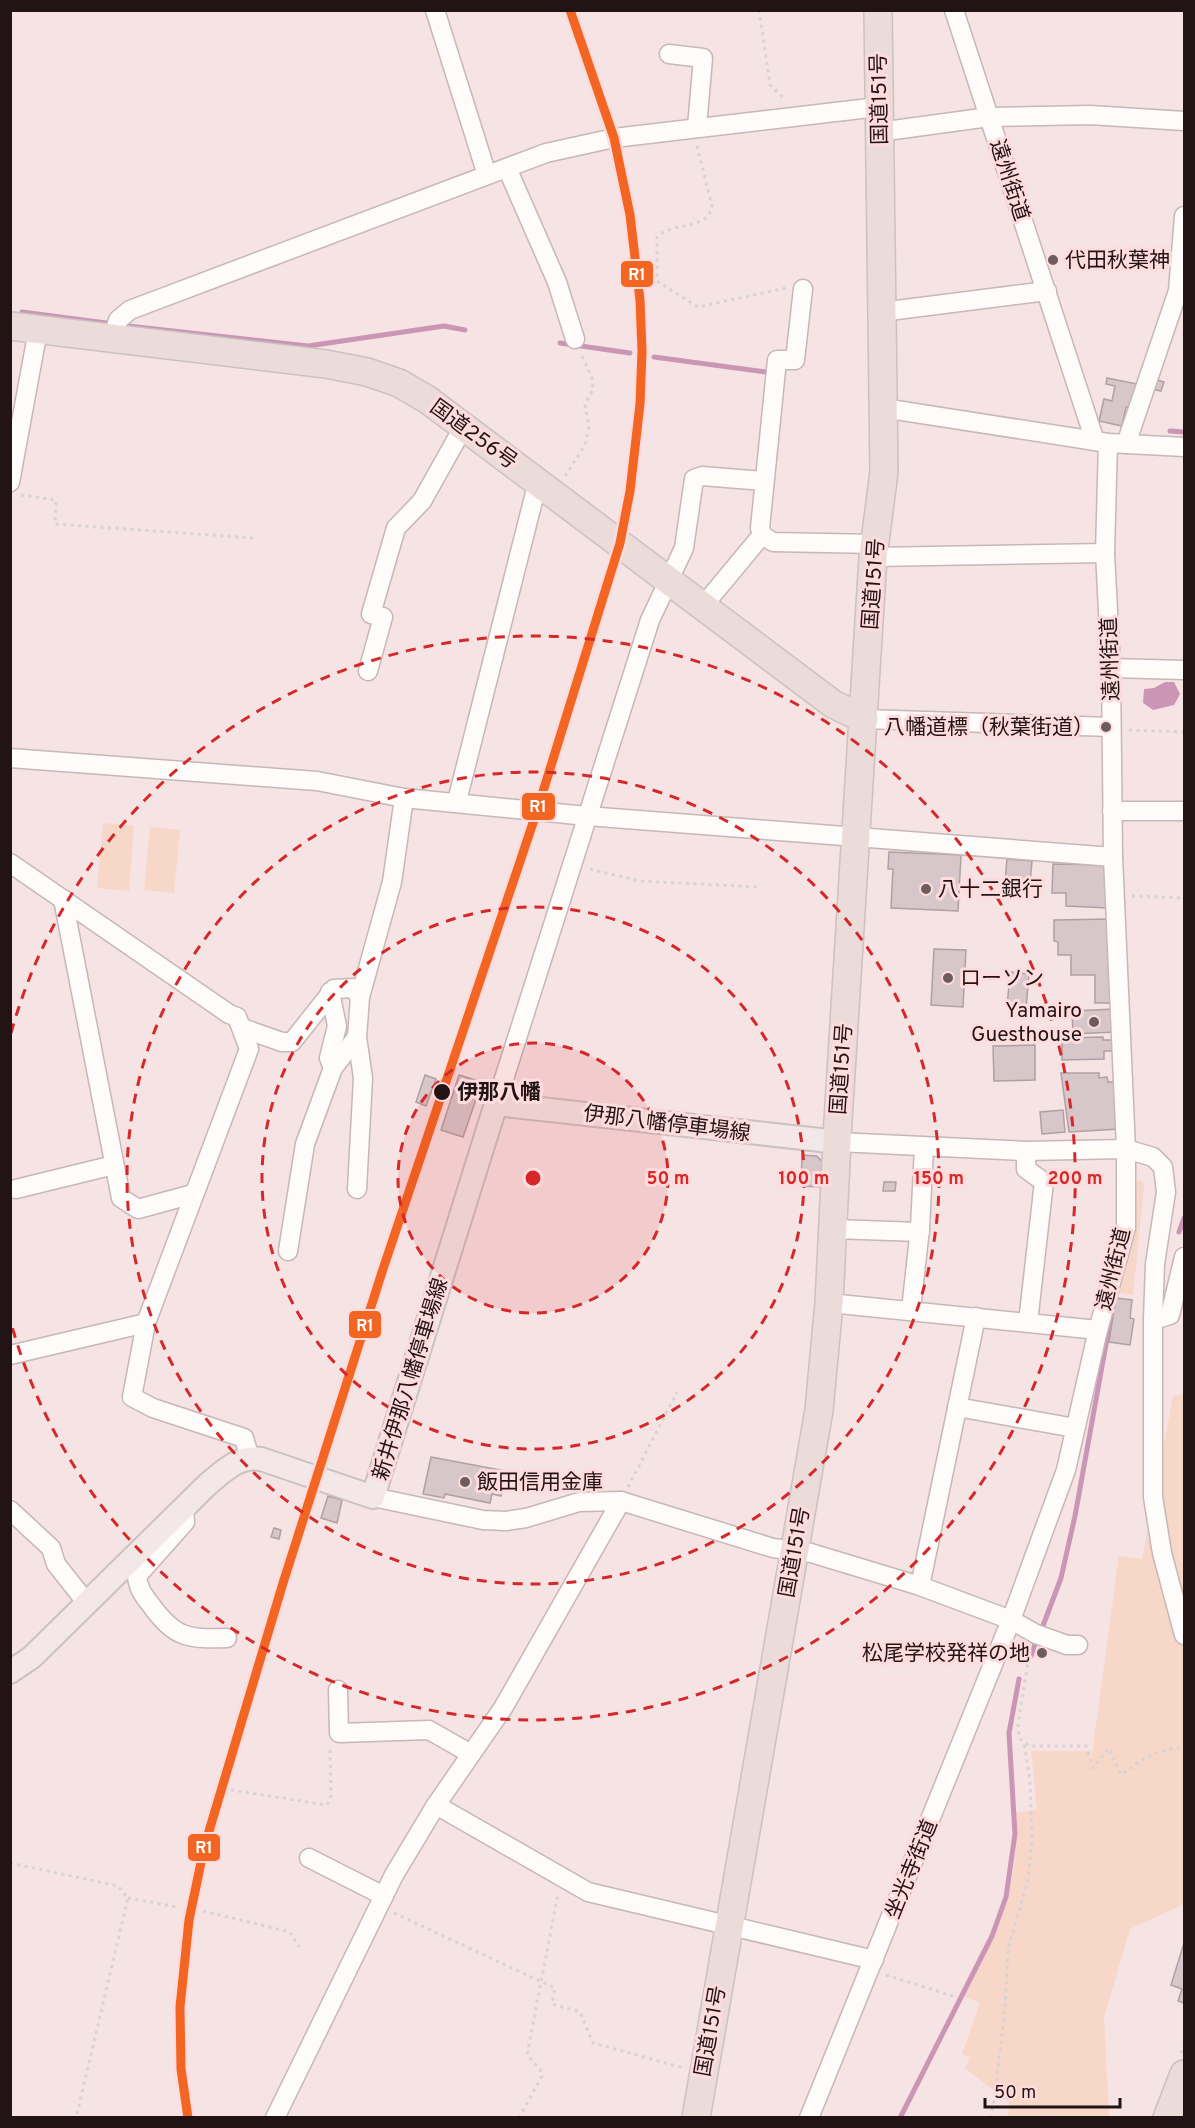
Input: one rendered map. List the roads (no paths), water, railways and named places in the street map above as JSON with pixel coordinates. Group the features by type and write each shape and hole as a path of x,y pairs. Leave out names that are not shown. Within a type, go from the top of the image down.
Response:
{"highway":[{"name":"国道151号","path":"696,2118 819,1410 830,1303 832,1228 874,550 884,472 878,10"},
{"name":"国道256号","path":"10,326 327,364 367,372 399,383 464,426 547,487 833,704 864,719"},
{"path":"1167,2118 1185,2074"}],"main road":[{"name":"伊那八幡停車場線","path":"496,1104 838,1142"},
{"name":"新井伊那八幡停車場線","path":"250,1458 373,1497 496,1104"},
{"path":"10,1672 32,1657 86,1602 233,1463 250,1458"}],"street":[{"path":"435,10 487,175"},
{"name":"遠州街道","path":"954,10 1047,291 1110,443"},
{"path":"669,54 703,58 697,127"},
{"path":"113,338 118,320 130,310 546,153 614,138 803,116 879,120 1090,115 1185,121"},
{"path":"507,168 557,282 575,339"},
{"name":"遠州街道","path":"1011,1620 1066,1470 1098,1330 1126,1228 1126,1149 1113,857 1111,668 1105,553 1110,443 1178,291 1185,216"},
{"path":"803,289 795,360 776,361 760,528 762,536 773,542 874,550 1105,553"},
{"path":"881,312 1047,291"},
{"path":"10,482 38,330"},
{"path":"884,408 1110,443 1185,447"},
{"path":"368,671 383,617 371,614 396,528 422,501 464,426"},
{"path":"496,1104 650,620 685,542 694,479 702,476 764,481"},
{"path":"457,801 547,487"},
{"path":"703,606 762,536"},
{"path":"1111,668 1185,670"},
{"path":"864,719 1112,728"},
{"path":"10,758 317,782 404,798 457,801 587,816 1113,857"},
{"path":"357,1189 363,1078 357,1037 360,997 392,882 404,798"},
{"path":"1112,811 1185,812"},
{"path":"10,863 229,1014 237,1017 242,1028 249,1049 146,1323 132,1397 153,1408 244,1438 250,1458"},
{"path":"63,899 121,1197 138,1209 193,1194"},
{"path":"242,1028 282,1042 292,1042 304,1031 330,993 343,986 353,988 360,997"},
{"path":"330,993 337,1026 329,1058 333,1068"},
{"path":"288,1251 305,1144 333,1068 357,1037"},
{"path":"838,1142 1026,1151 1126,1149 1153,1157 1163,1167 1166,1180 1155,1264 1153,1320 1153,1497 1162,1553 1185,1635"},
{"path":"911,1310 920,1232 924,1147"},
{"path":"1026,1151 1026,1169 1044,1182 1028,1322"},
{"path":"16,1189 114,1165"},
{"path":"832,1228 920,1232"},
{"path":"1153,1320 1170,1315 1185,1257"},
{"path":"830,1303 1098,1330"},
{"path":"920,1586 976,1317"},
{"path":"10,1355 146,1323"},
{"path":"957,1407 1075,1428"},
{"path":"373,1497 483,1520 506,1521 526,1518 585,1500 621,1501 773,1548 794,1549 920,1586 1011,1620 1036,1634 1066,1645 1078,1645"},
{"path":"275,2118 382,1901 436,1805 503,1708 621,1501"},
{"path":"184,1508 185,1522 138,1576 138,1587 165,1625 184,1636 227,1638"},
{"path":"10,1510 51,1548 57,1564 86,1602"},
{"name":"坐光寺街道","path":"808,2118 1011,1620"},
{"path":"338,1690 339,1733 429,1730 471,1754"},
{"path":"436,1805 588,1892 728,1926 872,1965"},
{"path":"309,1858 382,1901"}],"waterway":[{"path":"22,312 106,323"},
{"path":"128,326 308,346 444,326 465,330"},
{"path":"560,343 630,353"},
{"path":"654,357 774,373"},
{"path":"1170,431 1184,432"},
{"path":"1179,1232 1184,1218"},
{"path":"1041,1631 1061,1578 1075,1516 1112,1311"},
{"path":"1031,1656 1036,1641"},
{"path":"900,2118 992,1936 1006,1897 1015,1834 1009,1733 1019,1679"}],"place":[{"name":"代田秋葉神","path":"1053,260"},
{"name":"八幡道標（秋葉街道）","path":"1106,727"},
{"name":"八十二銀行","path":"926,889"},
{"name":"ローソン","path":"948,978"},
{"name":"Yamairo Guesthouse","path":"1094,1022"},
{"name":"伊那八幡","path":"442,1092"},
{"name":"飯田信用金庫","path":"465,1482"},
{"name":"松尾学校発祥の地","path":"1042,1653"}]}
